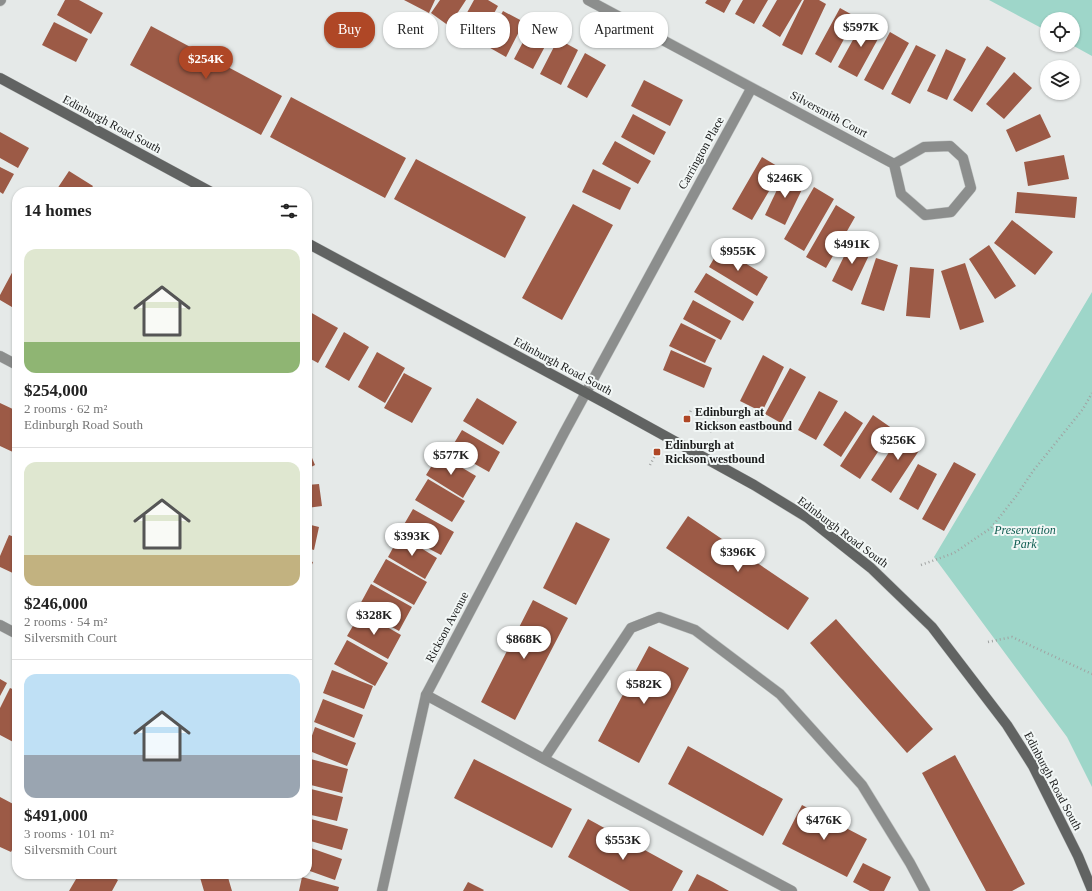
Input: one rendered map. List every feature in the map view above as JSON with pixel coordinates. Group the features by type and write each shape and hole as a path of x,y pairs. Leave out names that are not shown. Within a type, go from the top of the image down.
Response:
{"main road":[{"name":"Edinburgh Road South","path":"0,78 202,187"},
{"name":"Edinburgh Road South","path":"312,247 586,393 754,485 808,518 872,568 932,627 1008,725 1033,766 1078,856 1092,890"}],"street":[{"path":"588,0 751,89"},
{"name":"Silversmith Court","path":"751,89 894,164"},
{"name":"Carrington Place","path":"586,393 751,89"},
{"path":"950,146 963,158 971,188 951,212 925,215 901,194 894,164 924,147 950,146"},
{"path":"0,356 12,362"},
{"name":"Rickson Avenue","path":"382,891 426,695 586,393"},
{"path":"544,759 631,628 658,617 696,630 780,694 862,785 910,863 925,891"},
{"path":"0,625 12,631"},
{"path":"426,695 792,891"}],"path":[{"path":"921,565 954,553 991,528 1017,495 1033,471 1083,409 1092,393"},
{"path":"687,419 692,408"},
{"path":"710,432 716,421"},
{"path":"650,465 657,452"},
{"path":"988,642 1012,637 1092,674"}],"green space":[{"path":"989,0 1092,0 1092,56 1080,49 1080,12 1040,12 1040,27"},
{"name":"Preservation Park","path":"1092,292 1092,787 1067,737 934,557"}],"building":[{"path":"65,0 79,0 103,13 91,34 57,15"},
{"path":"404,0 435,0 429,12"},
{"path":"440,0 466,0 458,12 446,12 446,24 438,18 438,12 432,12"},
{"path":"474,0 488,0 498,6 495,12 467,12"},
{"path":"707,0 731,0 724,13 705,3"},
{"path":"743,0 768,0 754,24 735,14"},
{"path":"777,0 802,0 780,37 762,26"},
{"path":"804,0 819,0 826,4 802,55 782,45"},
{"path":"840,8 856,17 831,63 815,54"},
{"path":"510,15 518,19 518,34 506,57 490,48 510,48"},
{"path":"865,18 884,28 857,77 838,67"},
{"path":"54,22 88,39 76,62 42,45"},
{"path":"151,26 282,96 261,135 130,65"},
{"path":"890,32 909,43 883,90 864,80"},
{"path":"916,45 936,55 910,104 891,94"},
{"path":"987,46 1006,58 972,112 953,100"},
{"path":"572,47 578,50 561,85 540,74 553,48 572,48"},
{"path":"520,48 544,48 533,69 514,59"},
{"path":"946,49 966,59 947,100 927,91"},
{"path":"585,53 606,65 587,98 567,87"},
{"path":"1014,72 1032,88 1004,119 986,104"},
{"path":"644,80 683,100 670,126 631,106"},
{"path":"291,97 406,158 385,198 270,137"},
{"path":"633,114 666,132 654,155 621,137"},
{"path":"1040,114 1051,137 1016,152 1006,130"},
{"path":"0,132 29,148 18,168 0,158"},
{"path":"615,141 651,161 638,184 602,164"},
{"path":"1064,155 1069,179 1028,186 1024,162"},
{"path":"762,157 782,169 752,220 732,209"},
{"path":"416,159 526,217 505,258 394,199"},
{"path":"0,167 14,174 3,194 0,192"},
{"path":"593,169 631,188 620,210 582,192"},
{"path":"69,171 93,186 92,187 58,187"},
{"path":"785,173 805,183 785,225 765,215"},
{"path":"814,187 834,199 804,251 784,239"},
{"path":"1017,192 1077,197 1075,218 1015,213"},
{"path":"573,204 613,225 562,320 522,298"},
{"path":"836,205 855,217 826,268 806,257"},
{"path":"1012,220 1053,252 1035,275 994,243"},
{"path":"852,240 872,249 852,291 832,281"},
{"path":"989,245 1016,286 995,299 969,259"},
{"path":"720,248 768,277 757,296 709,267"},
{"path":"876,258 898,265 884,311 861,304"},
{"path":"965,263 984,322 960,330 941,271"},
{"path":"910,267 934,269 930,318 906,316"},
{"path":"12,273 12,307 0,300 0,295"},
{"path":"706,273 754,302 743,321 694,292"},
{"path":"693,300 731,321 721,340 683,319"},
{"path":"312,313 338,328 318,363 312,360"},
{"path":"681,323 716,340 705,363 669,346"},
{"path":"344,332 369,347 349,381 325,367"},
{"path":"671,350 712,368 704,388 663,370"},
{"path":"377,352 405,368 385,403 358,387"},
{"path":"763,355 784,367 762,412 740,401"},
{"path":"790,368 806,377 781,423 765,414"},
{"path":"404,373 432,388 412,423 384,408"},
{"path":"819,391 838,401 816,440 798,430"},
{"path":"477,398 517,422 503,445 463,421"},
{"path":"0,403 12,409 12,452 0,446"},
{"path":"845,411 863,423 841,457 823,445"},
{"path":"873,415 893,429 860,479 840,466"},
{"path":"904,429 924,443 891,493 871,480"},
{"path":"462,430 500,452 489,472 450,450"},
{"path":"439,454 476,476 463,498 426,475"},
{"path":"312,458 315,465 312,466"},
{"path":"954,462 976,474 944,531 922,519"},
{"path":"918,464 937,474 918,510 899,499"},
{"path":"428,479 465,501 452,522 415,500"},
{"path":"319,484 322,506 312,507 312,485"},
{"path":"413,509 454,532 441,555 399,533"},
{"path":"688,516 809,598 788,630 666,548"},
{"path":"576,522 610,539 576,605 543,588"},
{"path":"312,525 319,527 314,550 312,549"},
{"path":"9,535 12,536 12,573 0,567 0,556"},
{"path":"400,535 437,558 425,579 388,557"},
{"path":"386,559 427,582 414,605 373,582"},
{"path":"371,584 412,607 399,631 358,608"},
{"path":"533,600 568,618 515,720 481,702"},
{"path":"361,612 401,635 388,659 347,636"},
{"path":"836,619 933,729 907,753 810,643"},
{"path":"347,640 388,663 375,686 334,664"},
{"path":"649,646 689,668 639,763 598,741"},
{"path":"332,670 373,686 364,709 323,693"},
{"path":"0,679 7,683 0,696"},
{"path":"10,688 12,689 12,741 0,735 0,708"},
{"path":"323,699 363,715 354,738 314,722"},
{"path":"315,727 356,743 347,766 312,752 312,736"},
{"path":"688,746 783,799 763,836 668,784"},
{"path":"955,755 1025,884 1012,891 986,891 922,773"},
{"path":"312,759 348,769 342,793 312,785"},
{"path":"474,759 572,809 552,848 454,798"},
{"path":"312,789 343,797 337,821 312,815"},
{"path":"0,797 12,803 12,850 11,852 0,847"},
{"path":"802,805 867,839 847,877 782,844"},
{"path":"312,819 348,829 342,850 312,841"},
{"path":"588,819 683,871 672,891 630,891 568,857"},
{"path":"312,848 342,859 335,880 312,872"},
{"path":"863,863 891,877 884,891 870,891 853,882"},
{"path":"697,874 713,882 729,891 688,891"},
{"path":"76,879 118,880 112,891 69,891"},
{"path":"200,879 228,879 232,891 204,891"},
{"path":"302,879 309,879 339,887 338,891 299,891"},
{"path":"468,882 484,890 463,891"}],"place":[{"name":"Edinburgh at Rickson eastbound","path":"687,419"},
{"name":"Edinburgh at Rickson westbound","path":"657,452"}]}
